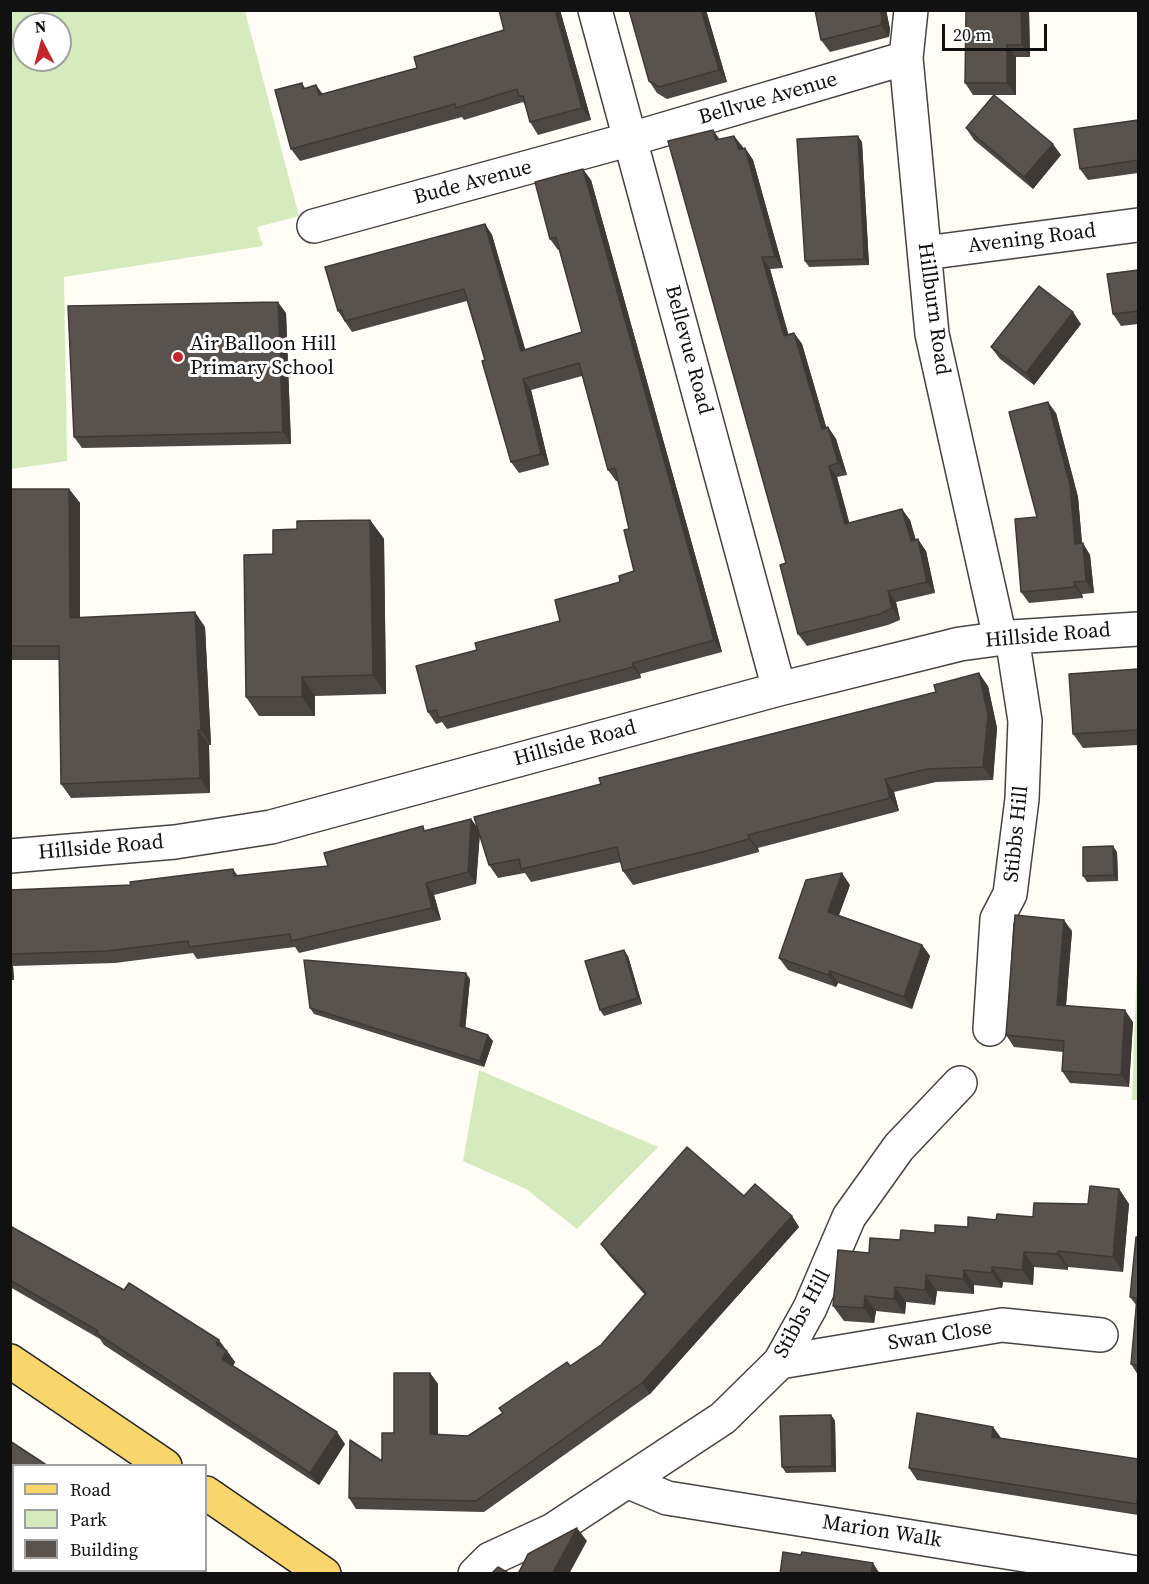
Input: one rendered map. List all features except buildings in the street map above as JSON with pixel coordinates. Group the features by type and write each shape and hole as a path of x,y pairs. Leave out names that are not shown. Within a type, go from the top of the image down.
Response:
{"main road":[{"path":"10,1361 162,1464"},
{"path":"207,1494 324,1574"}],"street":[{"name":"Bellevue Road","path":"595,10 779,689"},
{"name":"Hillburn Road","path":"911,10 906,58 932,334 1006,638"},
{"name":"Bellvue Avenue","path":"631,139 906,58"},
{"name":"Bude Avenue","path":"314,226 631,139"},
{"name":"Avening Road","path":"925,253 1138,225"},
{"name":"Hillside Road","path":"10,856 175,842 271,827 779,689 960,644 1006,638 1138,629"},
{"name":"Stibbs Hill","path":"990,1029 997,919 1010,894 1022,799 1025,721 1006,638"},
{"name":"Stibbs Hill","path":"475,1574 490,1558 553,1530 723,1418 780,1362 810,1308 849,1217 899,1147 960,1083"},
{"name":"Swan Close","path":"780,1362 1002,1325 1101,1335"},
{"name":"Marion Walk","path":"629,1482 668,1498 1138,1573"}],"green space":[{"path":"10,11 245,11 299,216 257,227 263,246 64,277 67,461 11,469"},
{"path":"1138,934 1138,1100 1132,1100"},
{"path":"479,1070 658,1147 577,1229 526,1189 463,1161"}],"place":[{"name":"Air Balloon Hill Primary School","path":"178,357"}]}
